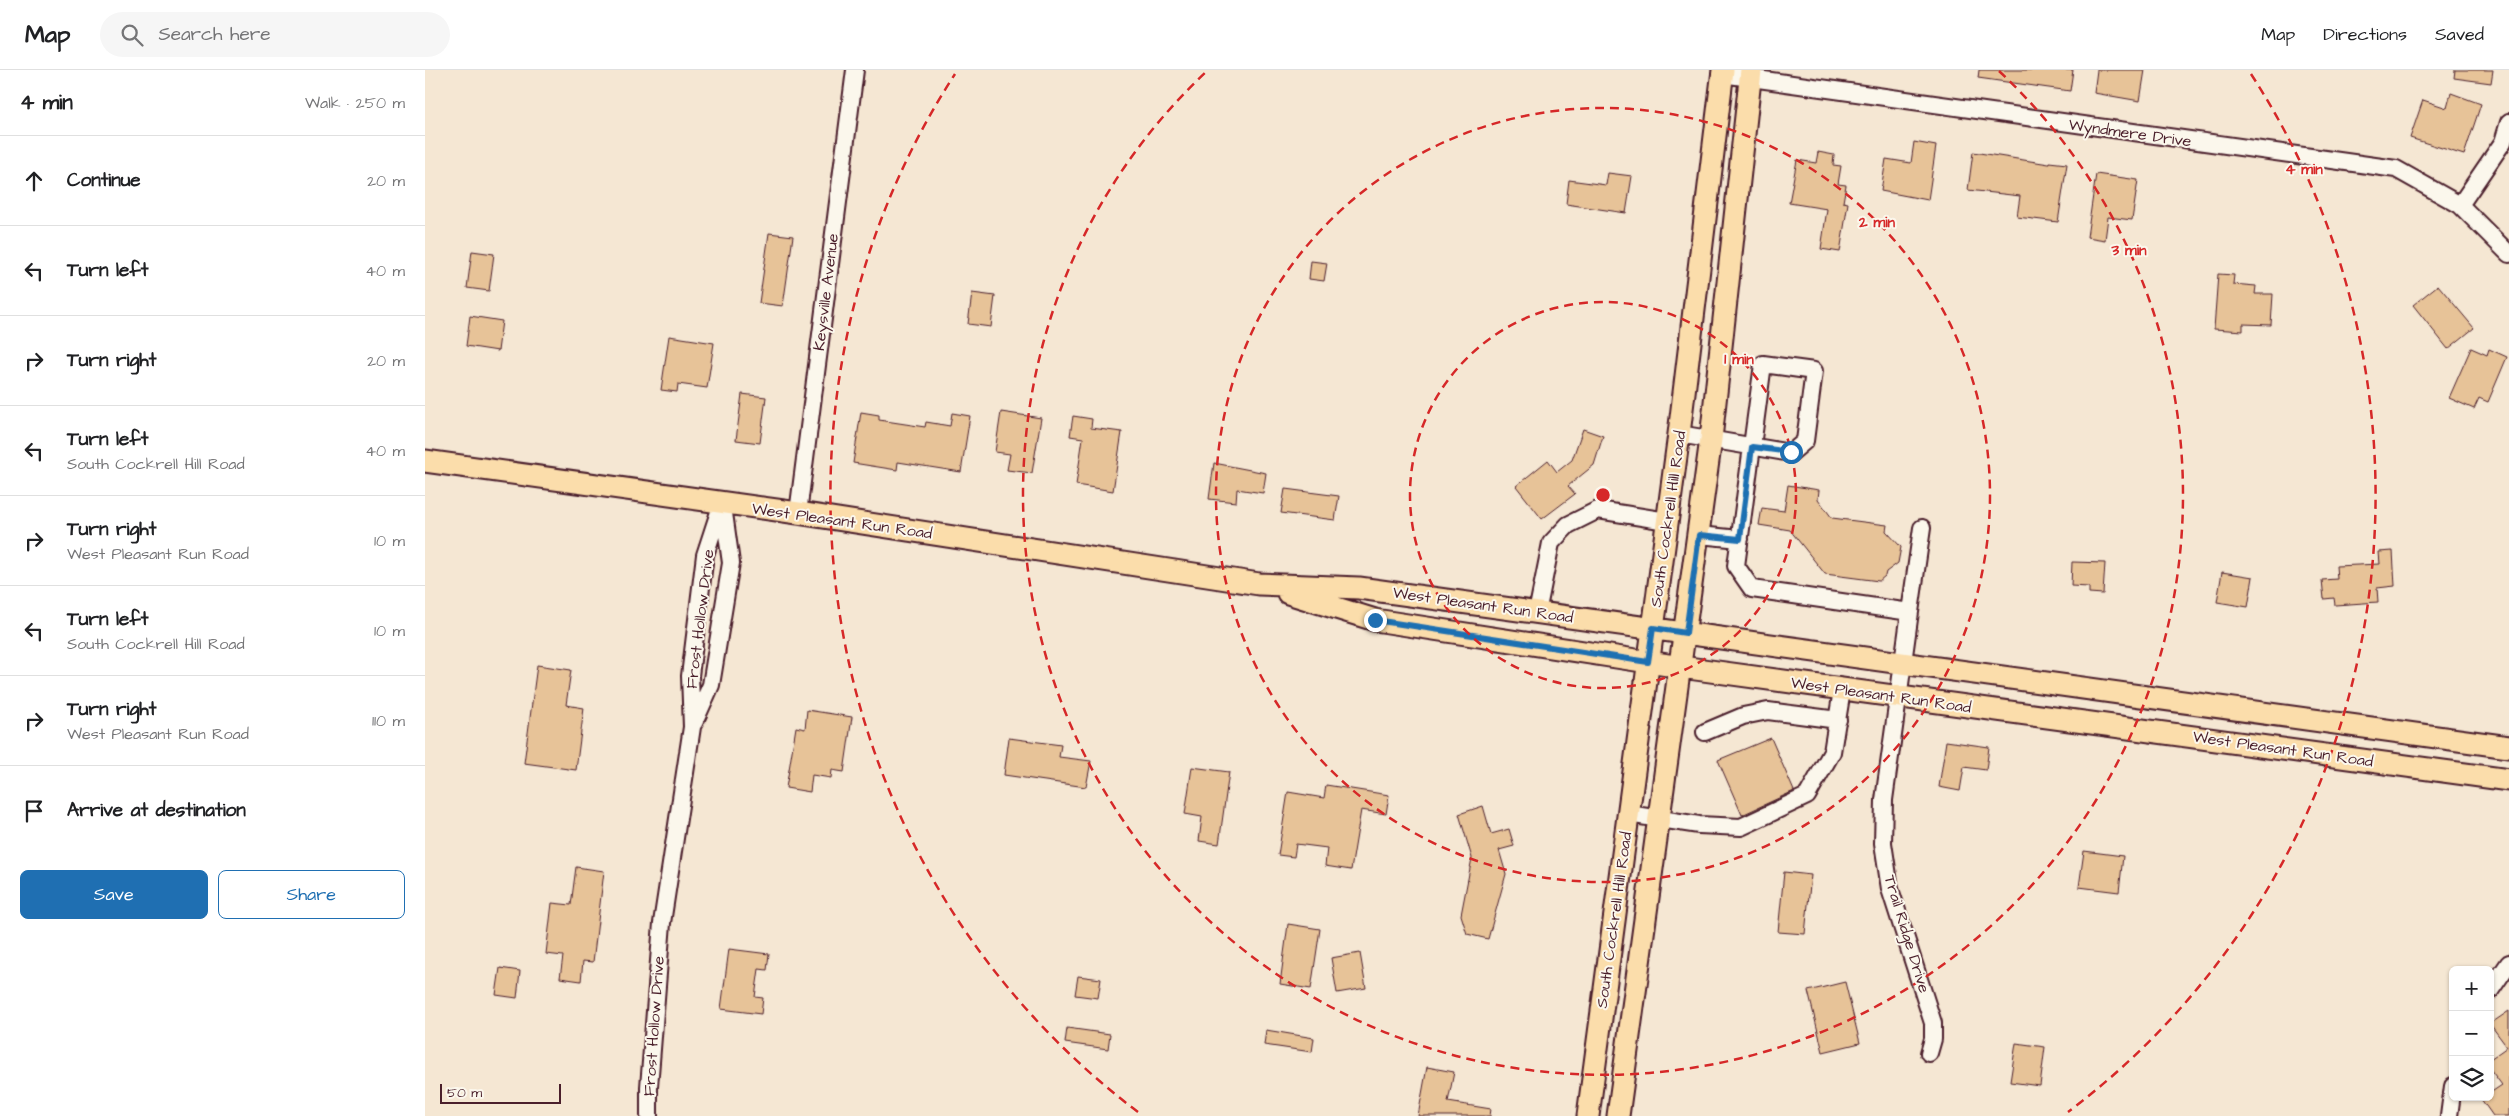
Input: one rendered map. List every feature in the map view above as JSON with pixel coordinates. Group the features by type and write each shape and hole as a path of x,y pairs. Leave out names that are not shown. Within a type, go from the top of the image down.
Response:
{"main road":[{"name":"South Cockrell Hill Road","path":"1587,1116 1679,434 1723,72"},
{"name":"South Cockrell Hill Road","path":"1619,1116 1699,535 1751,74"},
{"name":"West Pleasant Run Road","path":"425,460 798,513 1259,584 1359,588 2509,748"},
{"name":"West Pleasant Run Road","path":"1259,584 1375,620 1842,690 2509,780"}],"street":[{"name":"Keysville Avenue","path":"798,513 855,70"},
{"name":"Wyndmere Drive","path":"1723,72 1751,74 2111,130 2396,169 2460,205 2509,254"},
{"path":"2460,205 2503,142 2509,122"},
{"path":"1679,434 1752,447 1791,452 1805,441 1814,371 1763,364 1752,447 1740,539 1737,566 1751,589 1910,612"},
{"name":"Frost Hollow Drive","path":"692,727 711,686 731,563 722,503"},
{"name":"Frost Hollow Drive","path":"649,1116 649,1087 662,923 692,727 690,676 705,554 722,503"},
{"path":"1537,612 1551,543 1568,525 1599,510 1667,521"},
{"name":"Trail Ridge Drive","path":"1922,528 1883,800 1883,844 1890,888 1933,1023 1933,1038 1929,1052"},
{"path":"1699,535 1740,539"},
{"path":"1628,814 1699,825 1741,827 1807,796 1832,752 1842,690"},
{"path":"1705,732 1743,716 1768,711 1837,720"},
{"path":"2494,984 2509,963"},
{"path":"2449,1116 2451,1101"}],"building":[{"path":"1979,70 2073,70 2070,91 1978,78"},
{"path":"2097,70 2145,70 2140,101 2094,93"},
{"path":"2455,70 2493,70 2491,83 2454,78"},
{"path":"2451,93 2481,104 2464,155 2410,138 2423,100 2447,108"},
{"path":"1914,142 1936,146 1928,200 1881,191 1886,159 1911,163"},
{"path":"1818,152 1834,155 1833,165 1841,166 1838,184 1846,185 1843,202 1848,203 1840,252 1821,249 1827,209 1789,203 1797,160 1816,163"},
{"path":"1973,152 2049,164 2049,162 2067,164 2058,222 2017,217 2020,196 1968,190"},
{"path":"1608,173 1632,176 1626,213 1566,204 1569,180 1606,185"},
{"path":"2096,174 2138,180 2132,220 2108,217 2105,240 2087,237"},
{"path":"769,233 793,236 783,306 759,303"},
{"path":"472,251 494,254 489,291 467,288"},
{"path":"1311,261 1327,263 1324,281 1309,279"},
{"path":"2218,274 2234,275 2233,284 2256,286 2255,294 2273,294 2271,325 2243,324 2243,331 2214,329"},
{"path":"2438,285 2474,328 2448,349 2413,305"},
{"path":"972,293 995,296 991,327 968,324"},
{"path":"470,316 502,321 498,351 466,346"},
{"path":"669,336 714,343 707,388 678,384 677,392 661,390"},
{"path":"2471,348 2487,355 2489,349 2507,357 2488,402 2479,398 2474,409 2449,398"},
{"path":"742,394 766,397 760,443 736,440"},
{"path":"861,412 879,415 879,420 925,427 926,422 950,426 952,413 970,416 961,472 898,462 897,470 853,463"},
{"path":"1001,412 1041,418 1032,473 1007,470 1010,454 995,452"},
{"path":"1073,416 1092,419 1091,428 1122,432 1113,491 1076,485 1083,438 1070,436"},
{"path":"1583,429 1603,436 1594,465 1568,486 1575,494 1542,519 1516,486 1548,460 1557,472 1572,460"},
{"path":"1214,463 1266,473 1263,493 1237,489 1236,502 1209,499"},
{"path":"1788,485 1819,490 1818,499 1832,518 1887,525 1886,531 1901,547 1898,563 1886,572 1885,576 1879,581 1825,574 1790,530 1759,525 1762,508 1784,511"},
{"path":"1285,489 1339,496 1335,520 1281,513"},
{"path":"2393,551 2395,586 2377,588 2378,602 2335,605 2334,598 2324,599 2322,580 2337,579 2336,566 2380,564 2379,552"},
{"path":"2072,562 2105,563 2103,594 2089,593 2089,587 2071,586"},
{"path":"2222,572 2253,577 2248,607 2217,602"},
{"path":"537,665 571,670 566,705 584,708 576,770 524,763"},
{"path":"807,710 852,717 844,772 832,770 831,778 812,775 810,792 786,788 796,727 805,729"},
{"path":"1009,738 1061,745 1059,757 1091,761 1086,787 1004,775"},
{"path":"1771,738 1794,791 1742,815 1718,760"},
{"path":"1946,741 1989,747 1986,770 1964,767 1960,791 1939,787"},
{"path":"1192,767 1229,772 1219,844 1199,841 1202,817 1185,814"},
{"path":"1326,785 1389,795 1386,814 1361,810 1351,870 1325,866 1327,848 1296,844 1294,857 1278,855 1288,792 1324,798"},
{"path":"1483,806 1491,834 1509,829 1514,846 1499,850 1506,874 1488,939 1467,934 1461,915 1472,858 1459,814"},
{"path":"2084,851 2123,856 2119,892 2079,887"},
{"path":"576,867 604,871 593,962 583,961 581,981 560,978 563,956 546,954 552,903 571,905"},
{"path":"1784,872 1811,875 1805,934 1778,932"},
{"path":"1288,924 1320,929 1311,989 1280,984"},
{"path":"729,949 769,954 767,970 759,969 755,997 763,998 761,1014 721,1009"},
{"path":"1360,953 1366,988 1337,993 1331,958"},
{"path":"500,968 520,971 517,998 496,995"},
{"path":"1078,976 1101,979 1098,998 1075,995"},
{"path":"1845,982 1860,1043 1823,1052 1808,991"},
{"path":"2509,1011 2509,1116 2493,1116 2482,1101 2494,1101 2494,1090 2502,1085 2494,1074 2494,1056 2507,1047 2494,1029 2494,1021"},
{"path":"1067,1028 1110,1034 1108,1049 1065,1043"},
{"path":"1266,1030 1314,1038 1312,1052 1264,1045"},
{"path":"2016,1043 2045,1047 2040,1086 2010,1082"},
{"path":"1427,1067 1454,1072 1448,1102 1491,1109 1490,1116 1418,1116"}],"route":[{"path":"1375,620 1648,662 1653,628 1686,633 1699,535 1740,539 1752,447 1791,452"}]}
